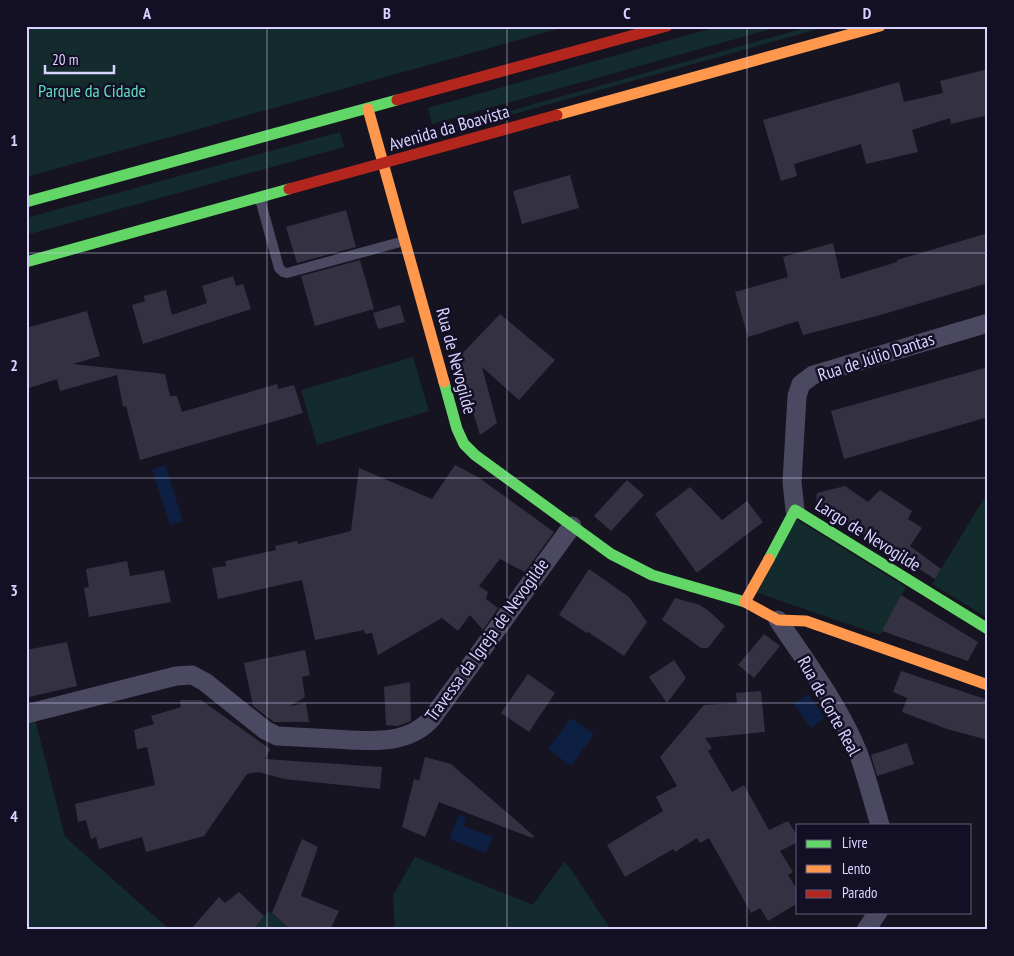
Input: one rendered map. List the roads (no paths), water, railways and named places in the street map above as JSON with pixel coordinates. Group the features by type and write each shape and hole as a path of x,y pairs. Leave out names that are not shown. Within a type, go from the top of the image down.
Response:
{"main road":[{"path":"26,202 667,26"},
{"name":"Avenida da Boavista","path":"26,262 880,26"},
{"name":"Rua de Nevogilde","path":"368,109 456,429 464,444 475,455 611,554 652,575 745,602"},
{"name":"Largo de Nevogilde","path":"745,602 795,510 988,629"},
{"path":"745,602 778,620 806,621 988,685"}],"street":[{"name":"Rua de Júlio Dantas","path":"795,510 792,482 797,396 801,384 813,375 988,323"},
{"name":"Travessa da Igreja de Nevogilde","path":"26,714 176,676 192,674 205,682 265,730 277,736 377,742 418,731 432,718 572,526"},
{"name":"Rua de Corte Real","path":"778,620 819,681 847,730 859,756 880,824"},
{"path":"866,930 877,914"}],"lane":[{"path":"260,198 280,268 287,273 405,241"}],"water":[{"path":"165,465 183,521 170,525 152,470"},
{"path":"808,694 825,718 811,728 794,704"},
{"path":"571,718 594,734 571,766 548,749"},
{"path":"459,814 466,817 463,826 493,837 486,853 449,839"}],"park label":[{"name":"Parque da Cidade","path":"92,91"}]}
